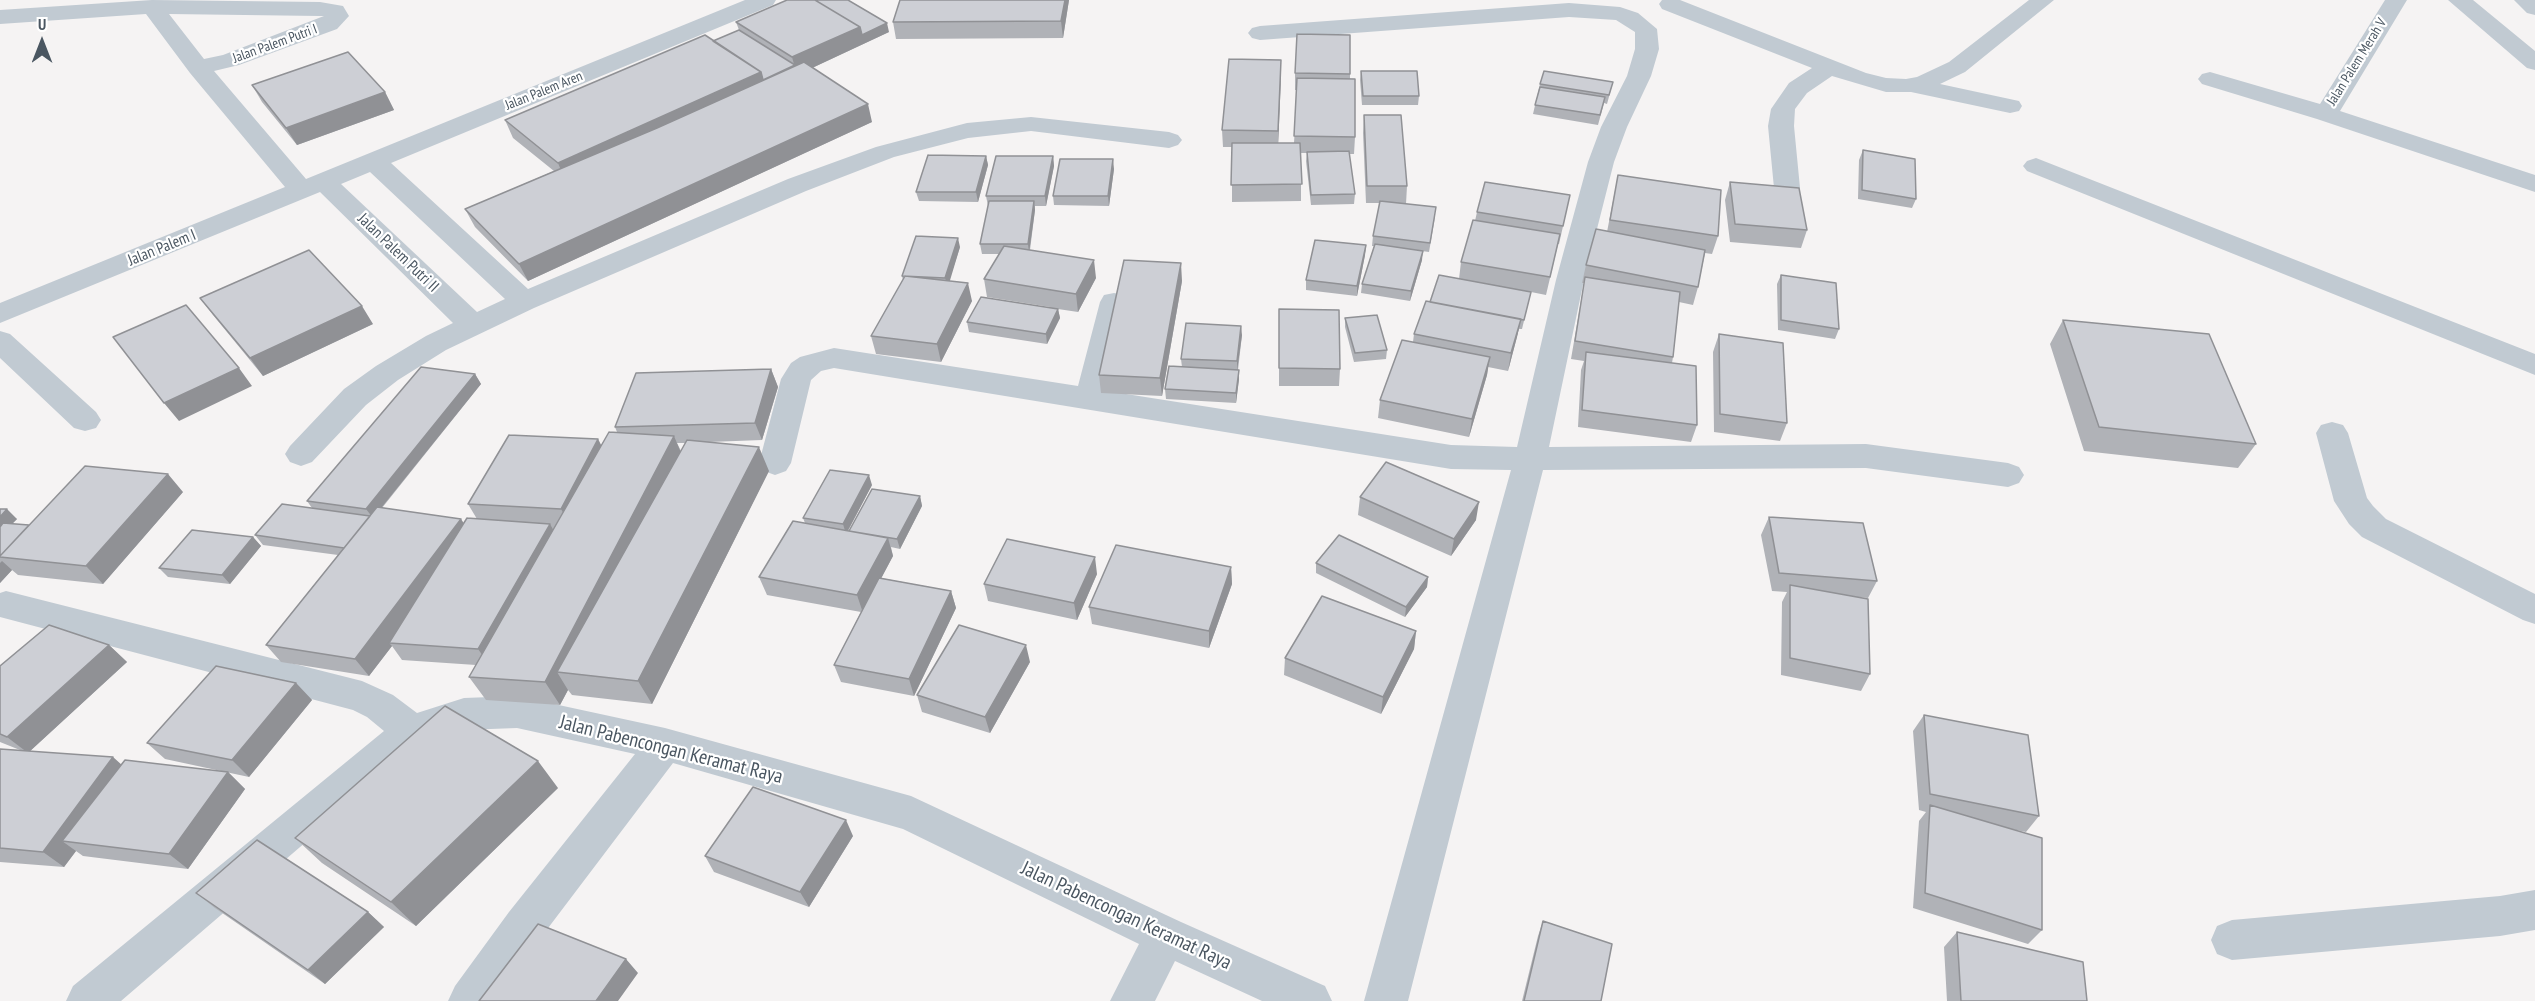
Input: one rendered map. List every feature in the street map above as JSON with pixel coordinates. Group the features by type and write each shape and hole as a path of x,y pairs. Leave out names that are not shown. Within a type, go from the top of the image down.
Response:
{"street":[{"name":"Jalan Palem Aren","path":"312,185 765,0"},
{"path":"1670,4 1858,78 1886,85 1911,85 1923,83 1957,67 2043,0"},
{"name":"Jalan Palem Merah V","path":"2210,79 2326,114 2396,0"},
{"path":"2460,0 2535,63"},
{"path":"2525,0 2535,8"},
{"path":"0,17 153,7 198,68 312,185"},
{"name":"Jalan Palem Putri I","path":"153,7 320,9 335,11 338,16 328,24 231,60 198,68"},
{"path":"1260,33 1569,10 1620,14 1646,29 1647,49 1639,76 1614,127 1601,162 1570,280 1530,459 1386,1001"},
{"path":"1787,188 1781,126 1784,109 1798,88 1830,67"},
{"path":"1911,85 2010,106"},
{"path":"2326,114 2535,184"},
{"path":"301,454 356,397 426,349 472,325 797,185 885,152 967,131 1031,124 1168,140"},
{"path":"374,160 524,301"},
{"path":"2036,166 2535,365"},
{"name":"Jalan Palem I","path":"0,314 312,185"},
{"name":"Jalan Palem Putri II","path":"312,185 472,325"},
{"path":"1090,399 1114,302"},
{"path":"0,341 85,420"},
{"path":"775,463 795,379 802,369 821,360 847,358 1451,457 1530,459 1866,456 2008,475"},
{"path":"2332,433 2351,501 2374,528 2535,610"},
{"path":"6,605 362,697 380,706 411,731"},
{"name":"Jalan Pabencongan Keramat Raya","path":"88,1001 411,731 464,714 517,712 665,744 911,814 1166,936 1310,1001"},
{"path":"470,1001 524,926 665,744"},
{"path":"2232,940 2500,916 2535,910"},
{"path":"1132,1001 1166,936"}],"building":[{"path":"787,0 815,0 860,27 792,57 736,22"},
{"path":"815,0 848,0 887,23 862,35 860,27"},
{"path":"900,0 1065,0 1061,21 893,22"},
{"path":"739,30 795,65 763,80 761,72 713,41"},
{"path":"1297,34 1350,35 1350,74 1295,73"},
{"path":"705,35 761,72 558,163 505,120"},
{"path":"348,52 385,92 286,128 252,85"},
{"path":"1229,59 1281,60 1278,131 1222,130"},
{"path":"804,62 868,104 519,264 465,209 657,128"},
{"path":"1361,71 1417,71 1419,96 1363,96"},
{"path":"1544,71 1613,82 1609,95 1540,84"},
{"path":"1297,78 1355,79 1355,137 1294,136"},
{"path":"1540,87 1605,97 1600,115 1535,105"},
{"path":"1364,115 1401,115 1407,186 1367,186"},
{"path":"1232,143 1300,143 1302,184 1231,185"},
{"path":"1863,150 1915,159 1916,199 1862,190"},
{"path":"1349,151 1355,194 1311,195 1307,152"},
{"path":"928,155 986,156 976,192 916,192"},
{"path":"996,156 1053,156 1045,196 986,196"},
{"path":"1060,159 1113,159 1108,196 1053,196"},
{"path":"1618,175 1721,190 1718,236 1610,220"},
{"path":"1485,182 1570,195 1563,226 1477,212"},
{"path":"1730,182 1799,188 1807,230 1735,224"},
{"path":"989,201 1034,201 1028,244 980,244"},
{"path":"1380,201 1436,207 1430,243 1373,236"},
{"path":"1473,220 1560,234 1550,277 1461,262"},
{"path":"1596,229 1705,250 1698,287 1586,265"},
{"path":"916,236 958,238 945,278 902,276"},
{"path":"1315,240 1366,245 1357,286 1306,280"},
{"path":"1375,244 1423,251 1411,291 1362,284"},
{"path":"1004,246 1094,260 1076,294 984,279"},
{"path":"309,250 362,306 250,358 200,298"},
{"path":"1124,260 1181,263 1160,378 1099,375"},
{"path":"1439,275 1531,292 1524,320 1430,302"},
{"path":"1781,275 1836,283 1839,329 1781,320"},
{"path":"905,276 968,283 937,344 871,336"},
{"path":"1585,277 1680,292 1673,357 1575,341"},
{"path":"981,297 1058,309 1046,334 967,322"},
{"path":"1426,301 1521,319 1511,353 1414,334"},
{"path":"186,305 239,368 164,403 113,337"},
{"path":"1279,309 1339,310 1340,369 1279,368"},
{"path":"1377,315 1387,350 1355,353 1345,318"},
{"path":"2063,320 2209,334 2256,444 2099,427"},
{"path":"1186,323 1241,326 1237,361 1181,359"},
{"path":"1719,334 1783,343 1787,423 1720,414"},
{"path":"1402,340 1490,357 1472,419 1380,400"},
{"path":"1586,352 1696,366 1697,425 1582,410"},
{"path":"1169,366 1239,370 1236,393 1165,389"},
{"path":"421,367 475,374 366,509 307,501"},
{"path":"771,369 755,423 615,427 636,373"},
{"path":"609,432 674,436 545,682 469,677"},
{"path":"509,435 598,439 561,509 468,504"},
{"path":"687,440 759,447 638,681 557,672"},
{"path":"1386,462 1479,502 1454,539 1360,497"},
{"path":"85,466 168,474 86,566 0,557 0,556"},
{"path":"830,470 869,475 843,524 803,518"},
{"path":"872,489 920,496 897,539 849,531"},
{"path":"282,504 370,516 344,548 255,535"},
{"path":"377,507 461,519 355,659 266,645"},
{"path":"0,509 7,509 0,517"},
{"path":"1769,517 1863,523 1877,581 1779,573"},
{"path":"467,518 550,524 478,649 389,643"},
{"path":"793,521 888,538 857,595 759,577"},
{"path":"3,523 29,525 0,556 0,527"},
{"path":"192,530 253,537 222,575 159,568"},
{"path":"1339,535 1428,577 1406,607 1316,563"},
{"path":"1007,539 1095,557 1074,603 984,584"},
{"path":"1116,545 1231,567 1209,631 1089,607"},
{"path":"879,578 951,591 909,679 834,665"},
{"path":"1790,585 1868,599 1870,674 1790,658"},
{"path":"1322,596 1416,631 1383,697 1285,658"},
{"path":"49,625 109,645 7,737 0,734 0,666"},
{"path":"959,625 1026,645 985,717 917,695"},
{"path":"216,666 296,683 232,760 147,743"},
{"path":"445,706 538,761 391,902 295,838"},
{"path":"1924,715 2028,735 2039,816 1930,794"},
{"path":"0,749 113,757 43,852 0,848"},
{"path":"125,760 228,772 169,854 62,841"},
{"path":"753,787 846,820 800,892 705,856"},
{"path":"1930,805 2042,838 2042,930 1925,893"},
{"path":"257,840 368,912 308,970 196,893"},
{"path":"1543,921 1612,944 1601,1001 1524,1001"},
{"path":"538,924 626,959 596,1001 479,1001"},
{"path":"1957,932 2083,962 2087,1001 1961,1001"}]}
